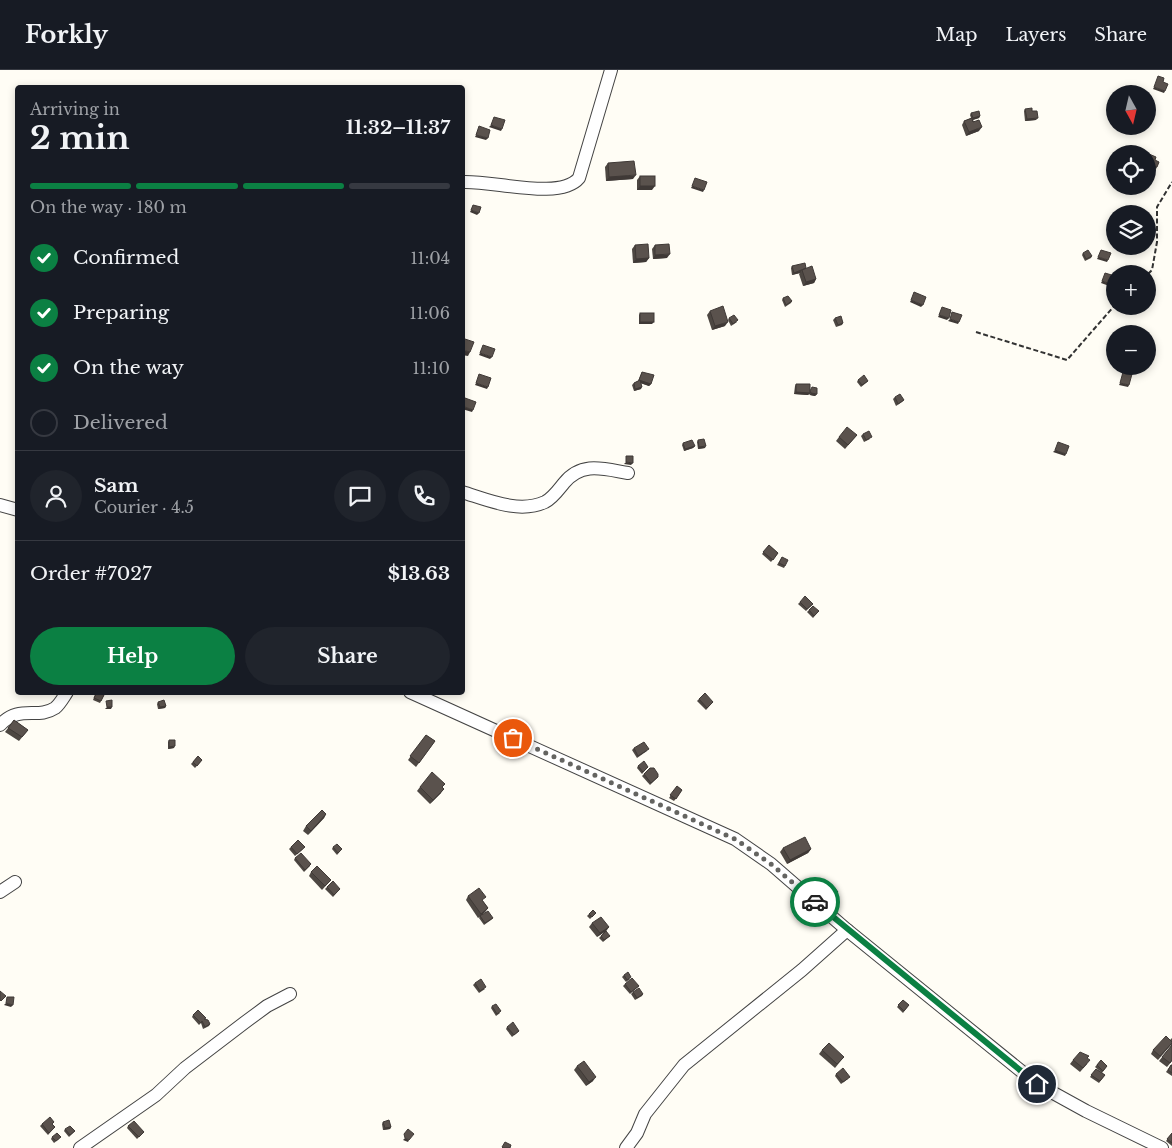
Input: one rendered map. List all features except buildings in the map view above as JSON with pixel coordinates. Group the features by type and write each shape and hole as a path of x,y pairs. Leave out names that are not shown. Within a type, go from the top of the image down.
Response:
{"street":[{"path":"465,182 552,189 575,184 580,178 611,70"},
{"path":"465,493 516,507 535,506 547,502 567,480 583,468 594,467 628,473"},
{"path":"0,505 15,509"},
{"path":"0,725 7,718 16,714 48,711 60,703 65,695"},
{"path":"417,695 735,839 776,868 847,930 1037,1084 1086,1111 1162,1148"},
{"path":"0,892 15,882"},
{"path":"626,1148 637,1133 645,1114 684,1065 802,970 847,930"},
{"path":"80,1148 156,1095 185,1068 237,1028 267,1006 290,994"}],"path":[{"path":"1153,265 1157,242 1157,207 1172,182"},
{"path":"976,332 1067,360 1106,315"}],"way so far":[{"path":"513,738 735,839 771,864 815,902"}],"route":[{"path":"815,902 1037,1084"}]}
